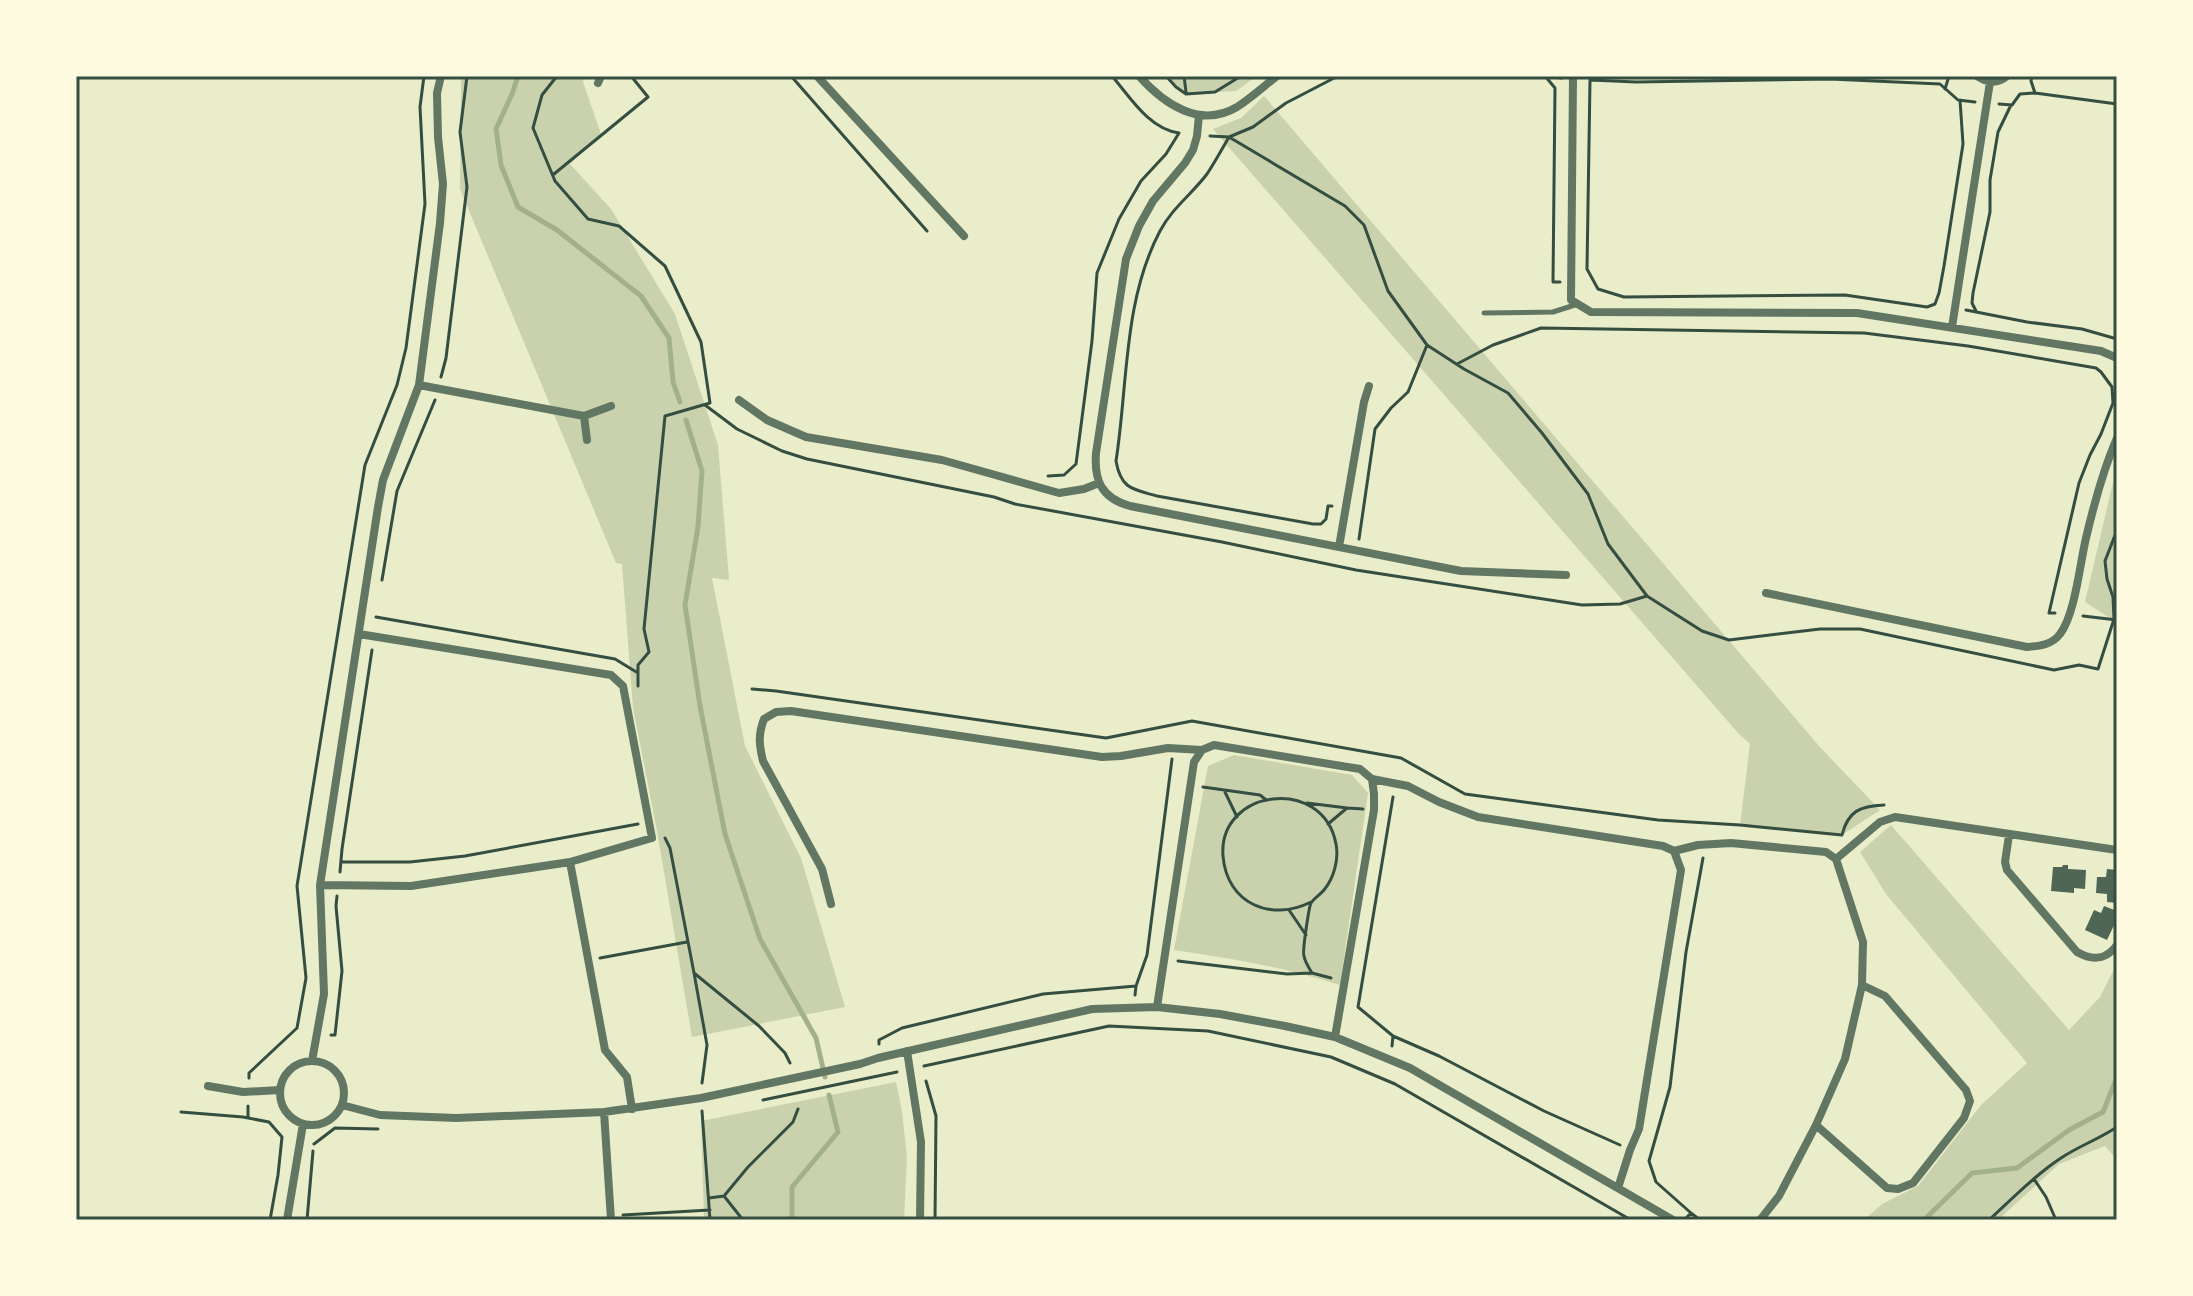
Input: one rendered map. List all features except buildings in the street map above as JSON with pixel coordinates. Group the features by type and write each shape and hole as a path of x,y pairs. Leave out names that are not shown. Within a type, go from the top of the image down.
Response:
{"street":[{"path":"312,1061 324,994 320,885 383,480 419,385 443,184 437,93 441,76"},
{"path":"817,76 964,236"},
{"path":"1139,76 1166,102 1199,115 1213,115 1236,108 1277,76"},
{"path":"1977,76 1990,82 2007,76"},
{"path":"1573,77 1571,300 1591,312 1857,313 2101,351 2117,358"},
{"path":"1952,327 1990,82"},
{"path":"1199,115 1193,150 1153,201 1126,259 1095,465 1099,483 1110,497 1118,503 1461,571 1566,575"},
{"path":"419,385 584,416 611,406"},
{"path":"1339,547 1369,386"},
{"path":"739,400 767,420 806,437 942,460 1059,493 1099,483"},
{"path":"584,416 587,440"},
{"path":"1766,593 2027,647 2053,641 2069,615 2105,465 2117,438"},
{"path":"320,885 411,886 570,862 652,838 623,686 611,675 359,634"},
{"path":"831,904 822,869 763,761 758,743 760,731 764,719 776,712 791,711 1102,757 1174,748 1202,750 1214,745 1360,769 1372,779 1408,786 1478,817 1663,846 1674,851 1731,843 1826,852 1836,859 1863,942 1862,985 1845,1059 1816,1125 1779,1196 1760,1220"},
{"path":"1157,1007 1194,762 1202,750"},
{"path":"1335,1037 1374,810 1372,779"},
{"path":"1836,859 1880,822 1895,817 2117,850"},
{"path":"2009,835 2005,862 2007,870 2077,952 2086,957 2105,957 2117,945"},
{"path":"1618,1188 1639,1129 1681,870 1674,851"},
{"path":"570,862 605,1050 627,1077 632,1109"},
{"path":"1816,1125 1887,1188 1898,1189 1913,1183 1964,1118 1970,1101 1966,1090 1885,996 1862,985"},
{"path":"342,1105 380,1115 456,1118 604,1112 701,1103 907,1051 1092,1009 1157,1007 1220,1014 1335,1037 1391,1060 1410,1068 1673,1220"},
{"path":"907,1051 921,1142 920,1220"},
{"path":"312,1061 323,1063 340,1077 342,1105 327,1121 316,1125 303,1124 285,1111 280,1101 280,1090 282,1079 298,1064 312,1061"},
{"path":"208,1086 243,1092 280,1090"},
{"path":"604,1112 611,1218"},
{"path":"287,1220 303,1124"}],"lane":[{"path":"1484,313 1553,312 1578,304"}],"path":[{"path":"382,580 397,491 432,410 446,358 467,187 460,132 467,76"},
{"path":"557,76 542,95 533,128 552,175 588,219 619,226 665,266 701,342 710,403 665,416 644,629 649,652 638,665 637,689"},
{"path":"552,175 648,97 631,76"},
{"path":"791,76 927,231"},
{"path":"1112,76 1141,113 1166,128"},
{"path":"1166,76 1186,94 1215,92 1241,76"},
{"path":"1184,76 1186,94"},
{"path":"1338,76 1286,103 1253,127 1229,137 1206,175 1160,230 1145,268 1132,322 1116,461 1119,476 1133,489 1145,493 1313,524 1321,524 1326,519 1328,506 1363,512"},
{"path":"1544,76 1636,82 1830,79 1940,84 1960,100 2012,105"},
{"path":"1544,76 1555,88 1553,282 1593,280"},
{"path":"1945,89 1949,76"},
{"path":"2032,76 2035,93"},
{"path":"1590,80 1587,269 1598,289 1624,297 1845,295 1927,307 1935,304 1963,144 1960,100"},
{"path":"2117,104 2035,93 2020,94 1998,132 1990,180 1990,212 1972,303 1976,311 2082,329 2117,339"},
{"path":"1044,476 1064,475 1076,464 1092,341 1097,273 1126,206 1141,181 1166,154 1179,133"},
{"path":"1229,137 1345,206 1364,225 1388,291 1427,345 1508,393 1588,494 1608,544 1647,596 1702,631 1729,640 1820,629 1860,629 2054,670 2079,665 2098,669 2116,620 2105,561 2117,530"},
{"path":"1457,364 1493,345 1541,328 1864,333 1968,346 2096,368 2112,387 2113,403 2079,483 2049,613 2116,620"},
{"path":"1356,570 1375,429 1408,392 1427,345"},
{"path":"2109,383 2117,378"},
{"path":"1015,504 1020,483"},
{"path":"297,1028 335,1035 342,971 336,906 377,610"},
{"path":"376,617 615,659 638,673"},
{"path":"752,689 1106,738 1192,721 1401,758 1465,794 1658,820 1842,835 1846,821 1862,807 1882,805"},
{"path":"1134,1027 1133,1007 1136,986 1147,955 1177,724"},
{"path":"1169,781 1260,795 1265,799"},
{"path":"1396,784 1358,1007 1393,1036 1649,1161"},
{"path":"1224,790 1237,817"},
{"path":"1303,802 1315,809 1328,824 1336,843 1337,858 1332,877 1326,888 1311,902 1289,910 1270,911 1251,904 1230,883 1222,853 1224,839 1247,807 1265,799 1284,797 1390,814"},
{"path":"1328,824 1347,808"},
{"path":"1700,1220 1656,1182 1649,1161 1670,1087 1686,952 1703,860 1705,822"},
{"path":"342,862 410,862 465,856 648,823"},
{"path":"664,835 670,848 707,1045 701,1103 710,1220"},
{"path":"1311,902 1303,954 1312,973"},
{"path":"1289,910 1306,935"},
{"path":"588,960 688,942"},
{"path":"1147,955 1287,974 1312,973 1361,986"},
{"path":"694,973 759,1026 785,1053 790,1063"},
{"path":"878,1058 879,1040 902,1028 1043,994 1136,986"},
{"path":"877,1076 1109,1026 1224,1034 1331,1057 1389,1081 1631,1220"},
{"path":"1389,1081 1393,1036"},
{"path":"709,1198 724,1196 793,1122 798,1109"},
{"path":"181,1112 269,1122 282,1137 270,1220"},
{"path":"1989,1220 2062,1157 2117,1127"},
{"path":"307,1220 314,1144 335,1128 383,1129"},
{"path":"2034,1179 2056,1220"},
{"path":"724,1196 743,1220"},
{"path":"611,1218 710,1210"},
{"path":"1684,1220 1691,1213"}],"green space":[{"path":"463,76 585,76 583,82 601,134 570,164 611,209 675,314 718,445 729,580 712,578 745,746 801,858 845,1007 692,1037 633,708 622,564 616,563 460,189"},
{"path":"1166,76 1257,76 1236,91 1186,94"},
{"path":"1264,96 1819,746 1880,810 1842,835 1740,825 1750,744 1213,129 1241,118"},
{"path":"2117,465 2117,627 2116,622 2085,602"},
{"path":"1234,755 1352,775 1368,793 1340,985 1258,964 1174,950 1208,766"},
{"path":"1891,825 2069,1030 2100,997 2117,963 2117,1160 2105,1146 2059,1164 1998,1220 1864,1220 1882,1204 1918,1186 1981,1105 2027,1063 1886,894 1860,852"},
{"path":"896,1082 907,1157 904,1220 704,1220 701,1121"}],"waterway":[{"path":"518,76 496,129 501,165 518,207 557,230 641,296 669,338 673,382 680,402"},
{"path":"686,420 702,471 698,527 685,605 700,706 725,834 760,939 816,1038 825,1077"},
{"path":"1924,1220 1972,1173 2017,1168 2069,1130 2103,1112 2117,1077"},
{"path":"792,1220 792,1187 838,1132 829,1095"}]}
